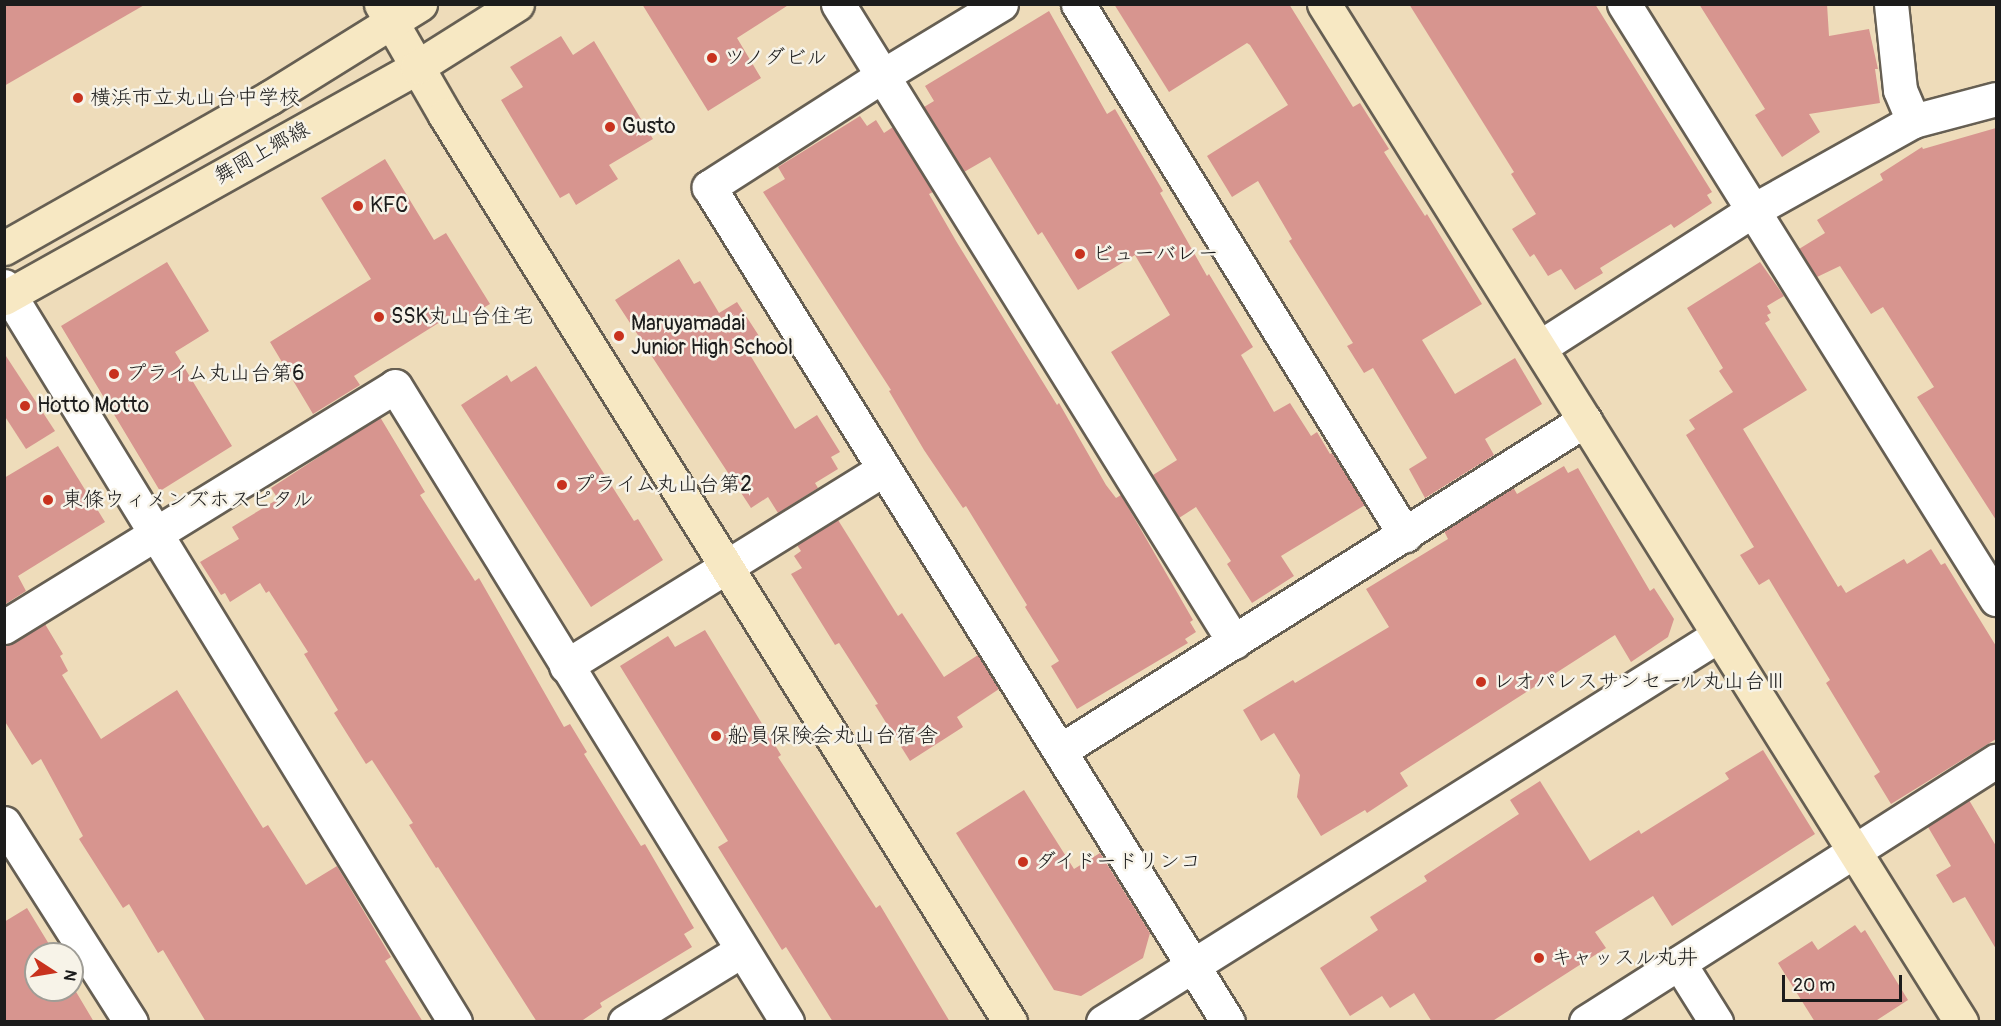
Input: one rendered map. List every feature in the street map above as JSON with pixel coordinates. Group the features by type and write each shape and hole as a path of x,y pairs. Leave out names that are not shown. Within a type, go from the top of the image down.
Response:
{"street":[{"name":"舞岡上郷線","path":"4,248 269,98 386,13 420,4"},
{"name":"舞岡上郷線","path":"6,293 417,67 517,4"},
{"path":"838,4 1234,642"},
{"path":"1001,4 882,76 709,187 1228,1022"},
{"path":"1078,4 1405,535"},
{"path":"1324,4 1961,1022"},
{"path":"1624,4 1996,599"},
{"path":"1891,4 1900,90 1913,121"},
{"path":"386,13 726,568 1010,1022"},
{"path":"1540,347 1752,211 1913,121 1996,99"},
{"path":"6,293 455,1022"},
{"path":"4,627 395,386 741,951 787,1022"},
{"path":"1061,750 1585,420"},
{"path":"566,666 884,470"},
{"path":"1103,1022 1719,635"},
{"path":"1586,1022 1996,761"},
{"path":"4,823 131,1022"},
{"path":"625,1022 741,951"},
{"path":"1679,963 1716,1022"}],"building":[{"path":"4,4 146,4 4,86"},
{"name":"ツノダビル","path":"642,4 790,4 737,38 761,78 708,111"},
{"path":"1114,4 1289,4 1353,107 1360,103 1389,149 1384,152 1425,216 1427,214 1482,304 1422,340 1455,394 1515,358 1542,404 1485,439 1494,455 1425,498 1409,469 1427,458 1373,368 1364,373 1347,346 1353,343 1289,241 1292,239 1258,181 1232,197 1207,156 1288,105 1247,43 1169,92"},
{"path":"1409,4 1595,4 1712,192 1707,195 1712,203 1674,228 1671,224 1600,268 1603,273 1575,290 1561,269 1548,276 1534,254 1530,257 1512,229 1536,214 1511,174 1514,172"},
{"path":"1699,4 1827,4 1829,36 1869,29 1878,69 1875,69 1880,103 1809,114 1820,132 1782,157 1755,115 1765,109"},
{"path":"1049,11 1107,114 1115,109 1163,191 1160,193 1207,276 1209,274 1253,347 1241,355 1274,412 1290,403 1311,436 1317,432 1365,505 1281,556 1294,576 1252,603 1227,564 1231,561 1196,507 1179,518 1153,475 1177,460 1111,352 1170,315 1135,255 1078,290 1042,232 1038,235 990,157 964,172 924,107 934,101 925,86"},
{"path":"561,36 573,55 594,41 653,139 609,165 618,179 576,205 569,193 560,198 501,100 523,87 510,67"},
{"path":"860,116 867,126 876,120 884,133 893,127 933,192 929,194 956,241 1057,405 1059,403 1106,485 1116,498 1121,495 1193,620 1190,622 1196,632 1185,639 1188,643 1077,709 1051,666 1059,661 1025,607 1027,605 966,506 963,508 924,450 889,391 891,390 763,192 785,179 778,167"},
{"path":"1996,128 1996,520 1917,397 1934,387 1883,307 1871,314 1840,266 1817,277 1799,249 1825,233 1817,220 1883,180 1880,174 1922,147 1923,149"},
{"name":"SSK丸山台住宅","path":"385,159 434,240 446,233 490,304 461,321 456,312 354,376 360,385 313,414 270,342 371,279 321,198"},
{"path":"679,259 694,284 700,281 719,313 737,302 759,336 744,345 795,429 817,415 840,452 831,457 838,469 815,483 818,488 778,513 768,497 751,508 615,300"},
{"name":"プライム丸山台第6","path":"167,262 209,331 175,352 232,446 160,491 61,326"},
{"path":"1760,262 1784,296 1767,306 1771,313 1767,315 1770,320 1765,323 1807,390 1743,429 1838,587 1841,585 1846,593 1904,559 1907,564 1931,549 1941,565 1945,563 1996,646 1996,739 1891,804 1874,776 1880,772 1826,683 1830,680 1769,579 1759,585 1740,555 1754,547 1686,435 1695,429 1689,420 1733,392 1719,371 1723,368 1687,308"},
{"path":"4,353 55,431 26,449 4,415"},
{"name":"プライム丸山台第2","path":"536,366 634,521 638,519 663,560 591,607 461,405 507,375 511,382"},
{"path":"380,417 425,492 420,495 475,581 479,578 564,727 570,724 587,752 584,754 641,846 645,844 694,928 684,934 692,947 600,1003 602,1007 580,1022 537,1022 438,867 436,868 409,825 413,823 372,760 366,764 334,713 338,710 304,654 308,652 269,591 266,593 260,583 230,602 225,593 221,595 200,562 239,539 232,527 278,499 271,488"},
{"name":"東條ウィメンズホスピタル","path":"58,446 105,522 18,576 26,591 4,605 4,478"},
{"path":"1564,466 1568,473 1578,468 1650,591 1654,588 1674,619 1668,637 1631,662 1615,635 1400,773 1408,786 1367,813 1365,810 1321,836 1297,797 1300,775 1274,733 1261,741 1243,710 1293,680 1295,683 1389,627 1366,589 1448,539 1444,531 1513,487 1517,494"},
{"path":"838,520 898,616 902,613 944,677 978,655 999,689 957,717 963,727 910,761 875,705 878,704 839,643 835,645 791,574 802,568 794,556 801,551 797,545"},
{"path":"45,624 63,654 60,656 68,671 62,675 101,739 177,690 263,828 268,825 306,885 337,866 391,957 385,961 423,1022 206,1022 163,950 158,953 129,904 123,908 79,839 83,836 41,759 32,765 4,720 4,646"},
{"path":"705,630 781,755 778,757 876,908 880,905 950,1022 833,1022 786,947 782,950 718,847 728,841 620,666 668,636 675,647"},
{"path":"1763,750 1815,834 1672,926 1653,896 1595,932 1606,948 1491,1022 1432,1022 1414,993 1390,1008 1382,996 1350,1016 1320,968 1378,930 1370,917 1427,881 1424,876 1519,814 1510,800 1540,781 1590,861 1639,830 1641,834 1729,779 1725,773"},
{"path":"1024,790 1074,869 1100,853 1150,933 1143,958 1081,996 1054,990 956,833"},
{"path":"1969,800 1996,846 1996,949 1965,897 1953,903 1936,875 1951,866 1928,827"},
{"path":"27,908 48,942 24,942 24,1002 82,1002 94,1022 4,1022 4,922"},
{"path":"1855,925 1861,933 1865,930 1908,1000 1874,1022 1815,1022 1778,963 1812,941 1818,950"}],"place":[{"name":"ツノダビル","path":"712,58"},
{"name":"横浜市立丸山台中学校","path":"78,98"},
{"name":"Gusto","path":"610,127"},
{"name":"KFC","path":"358,206"},
{"name":"ビューバレー","path":"1080,254"},
{"name":"SSK丸山台住宅","path":"379,317"},
{"name":"Maruyamadai Junior High School","path":"619,336"},
{"name":"プライム丸山台第6","path":"114,374"},
{"name":"Hotto Motto","path":"25,406"},
{"name":"プライム丸山台第2","path":"562,485"},
{"name":"東條ウィメンズホスピタル","path":"48,500"},
{"name":"レオパレスサンセール丸山台Ⅲ","path":"1481,682"},
{"name":"船員保険会丸山台宿舎","path":"716,736"},
{"name":"ダイドードリンコ","path":"1023,862"},
{"name":"キャッスル丸井","path":"1539,958"}]}
